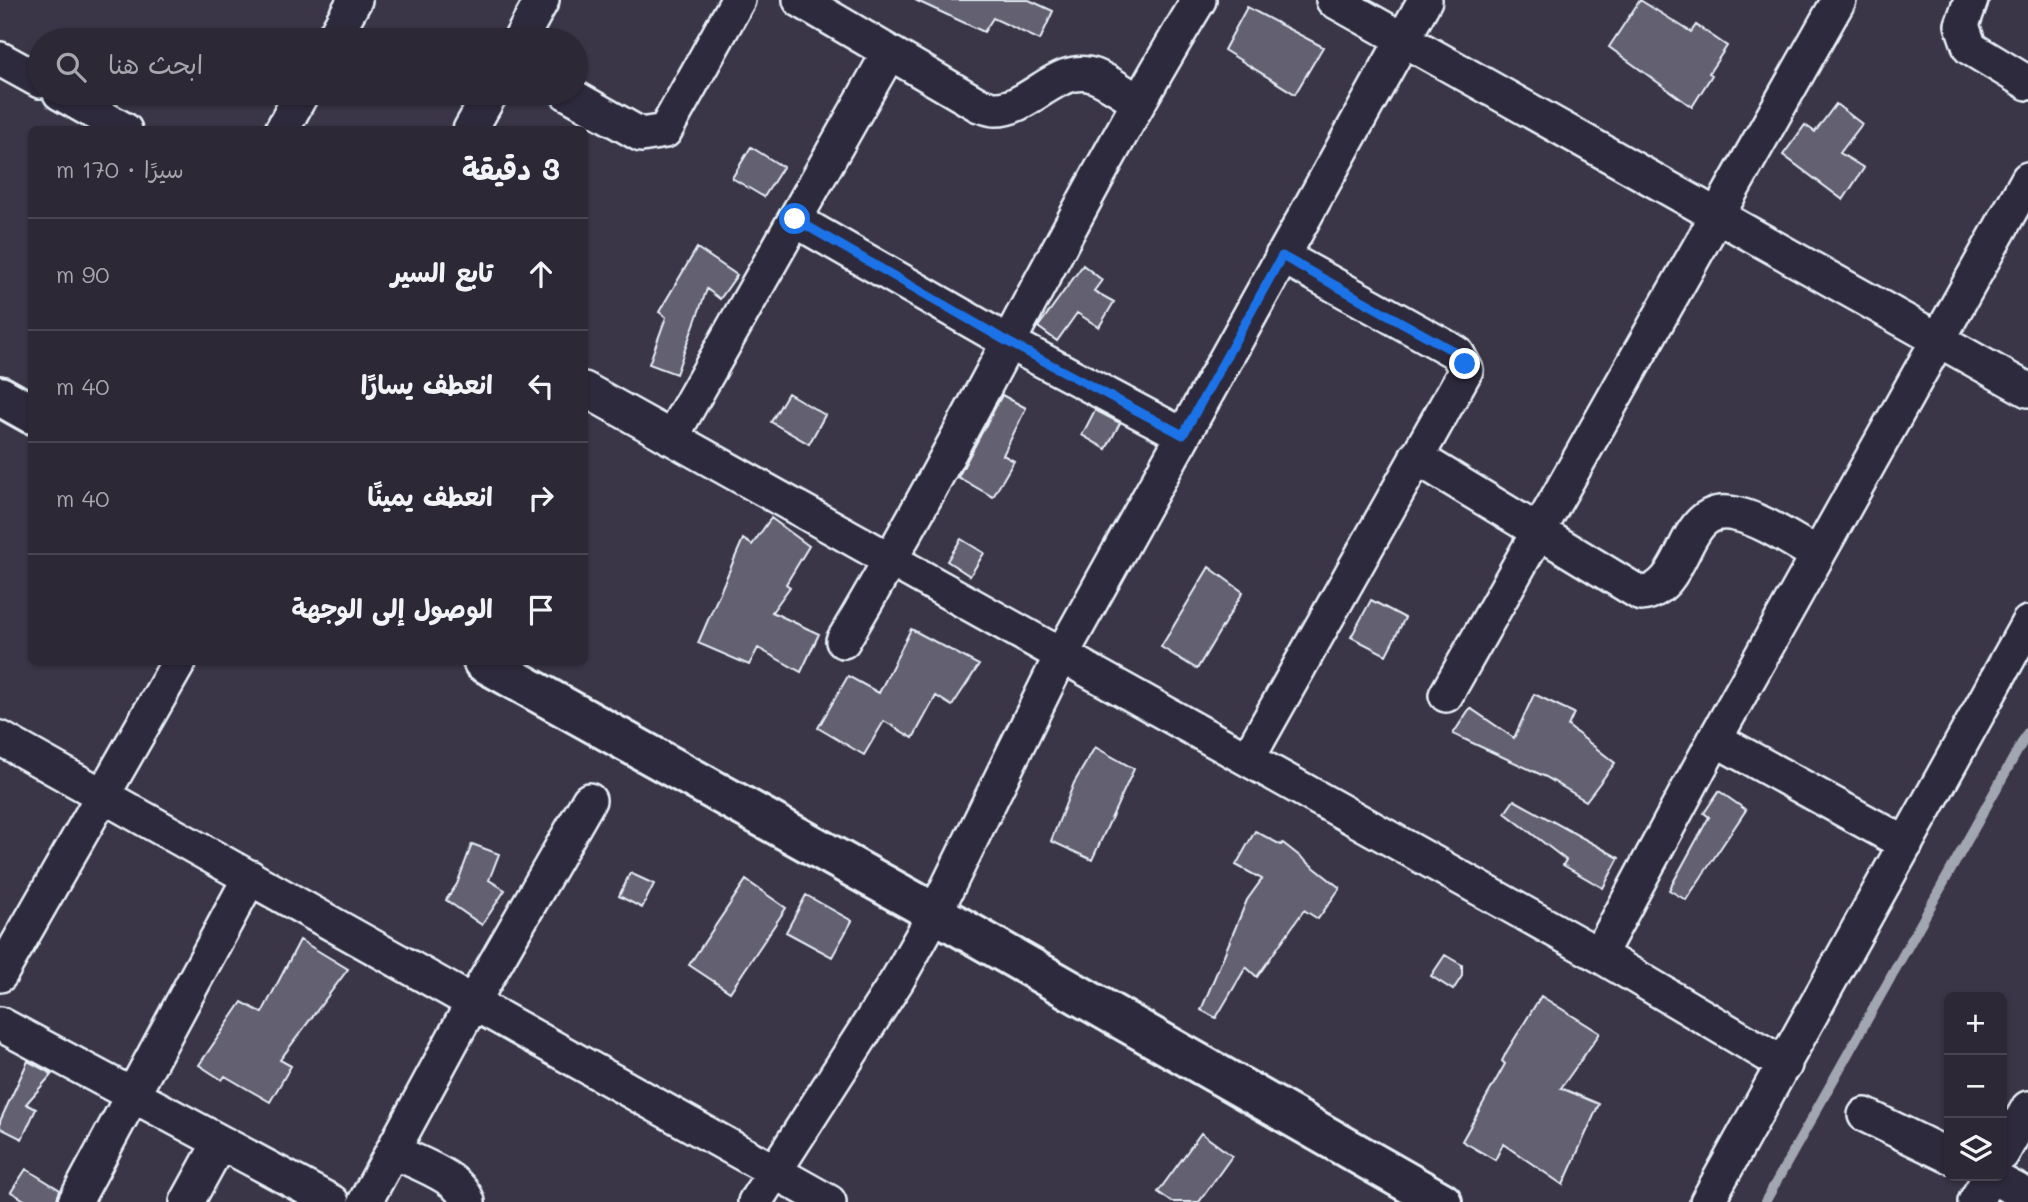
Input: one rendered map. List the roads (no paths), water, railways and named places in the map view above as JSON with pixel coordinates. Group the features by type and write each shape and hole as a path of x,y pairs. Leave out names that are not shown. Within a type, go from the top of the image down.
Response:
{"main road":[{"path":"0,396 28,412"},
{"path":"488,665 935,913 1442,1202"}],"street":[{"path":"339,28 355,0"},
{"path":"527,28 542,0"},
{"path":"588,105 641,135 666,131 738,0"},
{"path":"800,0 979,105 995,109 1069,75 1083,74 1094,76 1138,101"},
{"path":"843,641 892,559 1138,101 1199,0"},
{"path":"1333,0 2028,390"},
{"path":"755,1202 772,1170 857,1044 935,913 1062,654 1425,0"},
{"path":"1446,695 1839,0"},
{"path":"1970,0 1962,25 1970,48 1978,56 2028,83"},
{"path":"671,438 889,53"},
{"path":"0,59 28,75"},
{"path":"81,105 118,126"},
{"path":"284,126 296,105"},
{"path":"472,126 484,105"},
{"path":"1599,955 1715,739 2028,179"},
{"path":"795,219 1008,342 1183,435"},
{"path":"1248,758 1464,375 1463,359 1457,353 1282,256"},
{"path":"588,391 1599,955 1784,1065"},
{"path":"1416,457 1641,594 1652,593 1667,582 1700,521 1721,512 1751,519 1818,555"},
{"path":"1707,1202 2028,623"},
{"path":"0,975 101,793 177,665"},
{"path":"0,738 829,1202"},
{"path":"1715,739 1906,844"},
{"path":"365,1202 473,1002 589,800"},
{"path":"75,1202 250,877"},
{"path":"0,1024 332,1202"},
{"path":"2007,1145 2028,1108"},
{"path":"1865,1115 1944,1154"},
{"path":"187,1202 220,1142"},
{"path":"393,1152 454,1183 465,1193 468,1202"},
{"path":"1975,1202 1987,1181"},
{"path":"2000,1181 2028,1196"}],"waterway":[{"path":"1765,1202 2028,732"}]}
